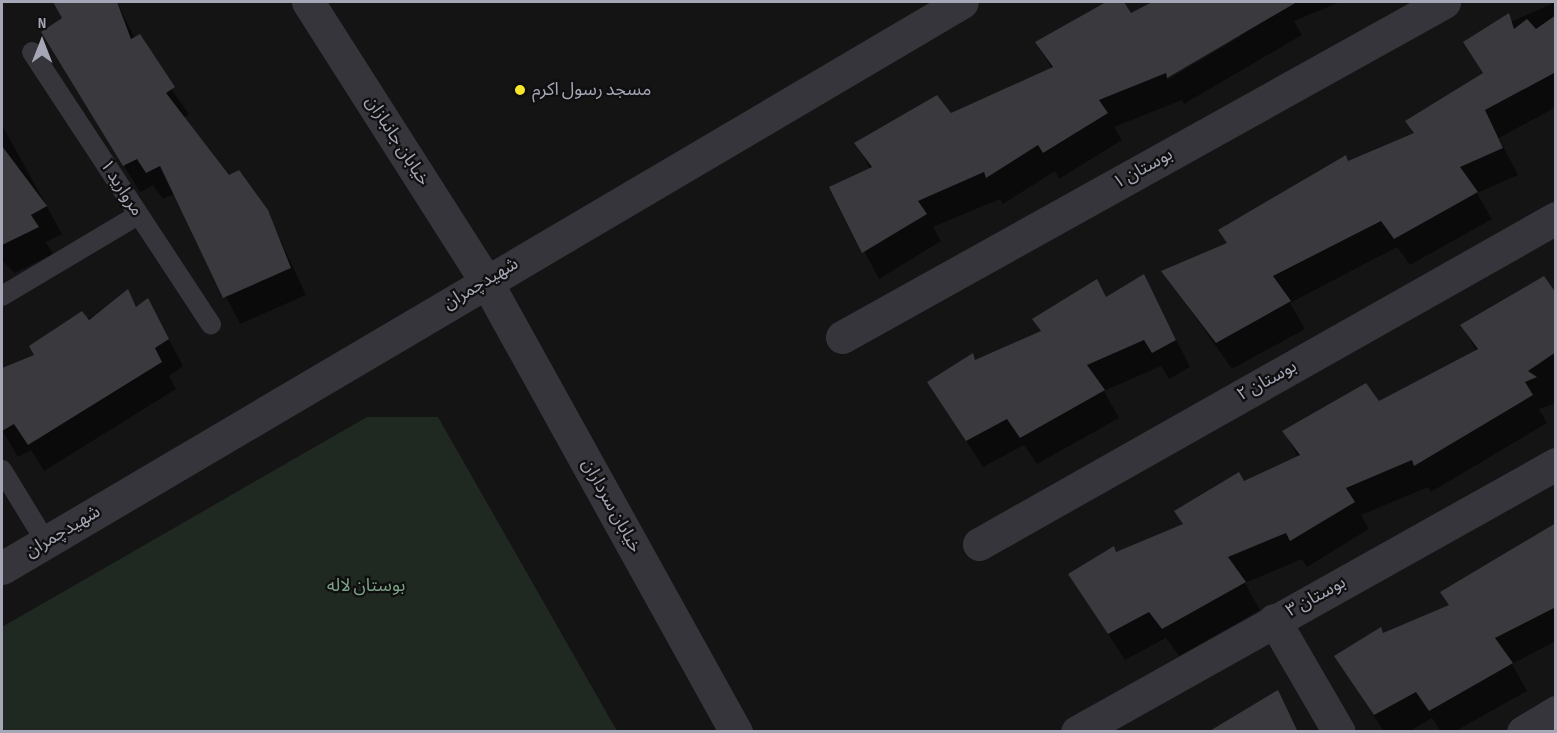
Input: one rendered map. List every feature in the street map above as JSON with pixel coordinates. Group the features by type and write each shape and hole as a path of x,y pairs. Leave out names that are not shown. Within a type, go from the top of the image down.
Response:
{"street":[{"name":"خیابان جانبازان","path":"308,2 486,281"},
{"name":"شهیدچمران","path":"2,568 962,2"},
{"name":"بوستان ۱","path":"842,337 1444,2"},
{"name":"بوستان ۲","path":"979,544 1556,218"},
{"name":"خیابان سرداران","path":"486,281 736,732"},
{"name":"بوستان ۳","path":"1077,732 1556,464"},
{"path":"1275,620 1339,732"},
{"path":"1523,732 1556,712"}],"lane":[{"name":"مروارید ۱","path":"32,52 211,324"},
{"path":"2,297 138,215"},
{"path":"2,470 46,542"}],"green space":[{"name":"بوستان لاله","path":"367,417 438,417 617,731 2,731 2,627"}],"building":[{"path":"53,2 117,2 131,39 140,34 175,87 166,93 229,175 239,170 268,210 291,268 223,298 160,166 146,173 137,159 123,166 41,32 62,18"},
{"path":"1106,2 1124,2 1131,13 1152,2 1297,2 1167,78 1166,73 1099,100 1108,113 1043,153 1038,145 986,178 984,172 918,201 927,214 862,253 829,187 872,167 854,143 937,95 951,113 1053,67 1035,42"},
{"path":"1509,13 1514,29 1527,19 1536,29 1556,15 1556,72 1485,110 1503,148 1460,167 1478,192 1394,239 1381,221 1273,276 1291,301 1216,343 1161,271 1227,243 1218,230 1346,155 1348,161 1414,133 1405,121 1483,73 1463,42"},
{"path":"2,146 47,206 31,215 39,227 2,245"},
{"path":"1144,274 1176,340 1152,353 1144,340 1087,365 1105,390 1020,438 1007,419 966,441 927,382 973,353 975,360 1041,331 1032,319 1097,279 1106,297"},
{"path":"1544,276 1556,293 1556,352 1528,371 1537,377 1525,382 1533,395 1414,466 1412,460 1346,488 1355,502 1290,541 1286,533 1228,557 1246,582 1162,629 1149,612 1108,634 1068,574 1114,546 1116,552 1183,524 1174,511 1239,472 1244,481 1300,455 1282,431 1366,383 1379,401 1478,349 1460,325"},
{"path":"128,289 136,307 148,298 169,339 155,348 162,362 28,445 14,424 2,431 2,368 34,355 29,346 82,311 89,320"},
{"path":"1556,523 1556,607 1495,638 1513,663 1429,711 1416,692 1374,715 1334,656 1381,627 1383,633 1449,605 1440,592"},
{"path":"1278,690 1298,732 1208,732"}],"place":[{"name":"مسجد رسول اکرم","path":"520,90"}]}
